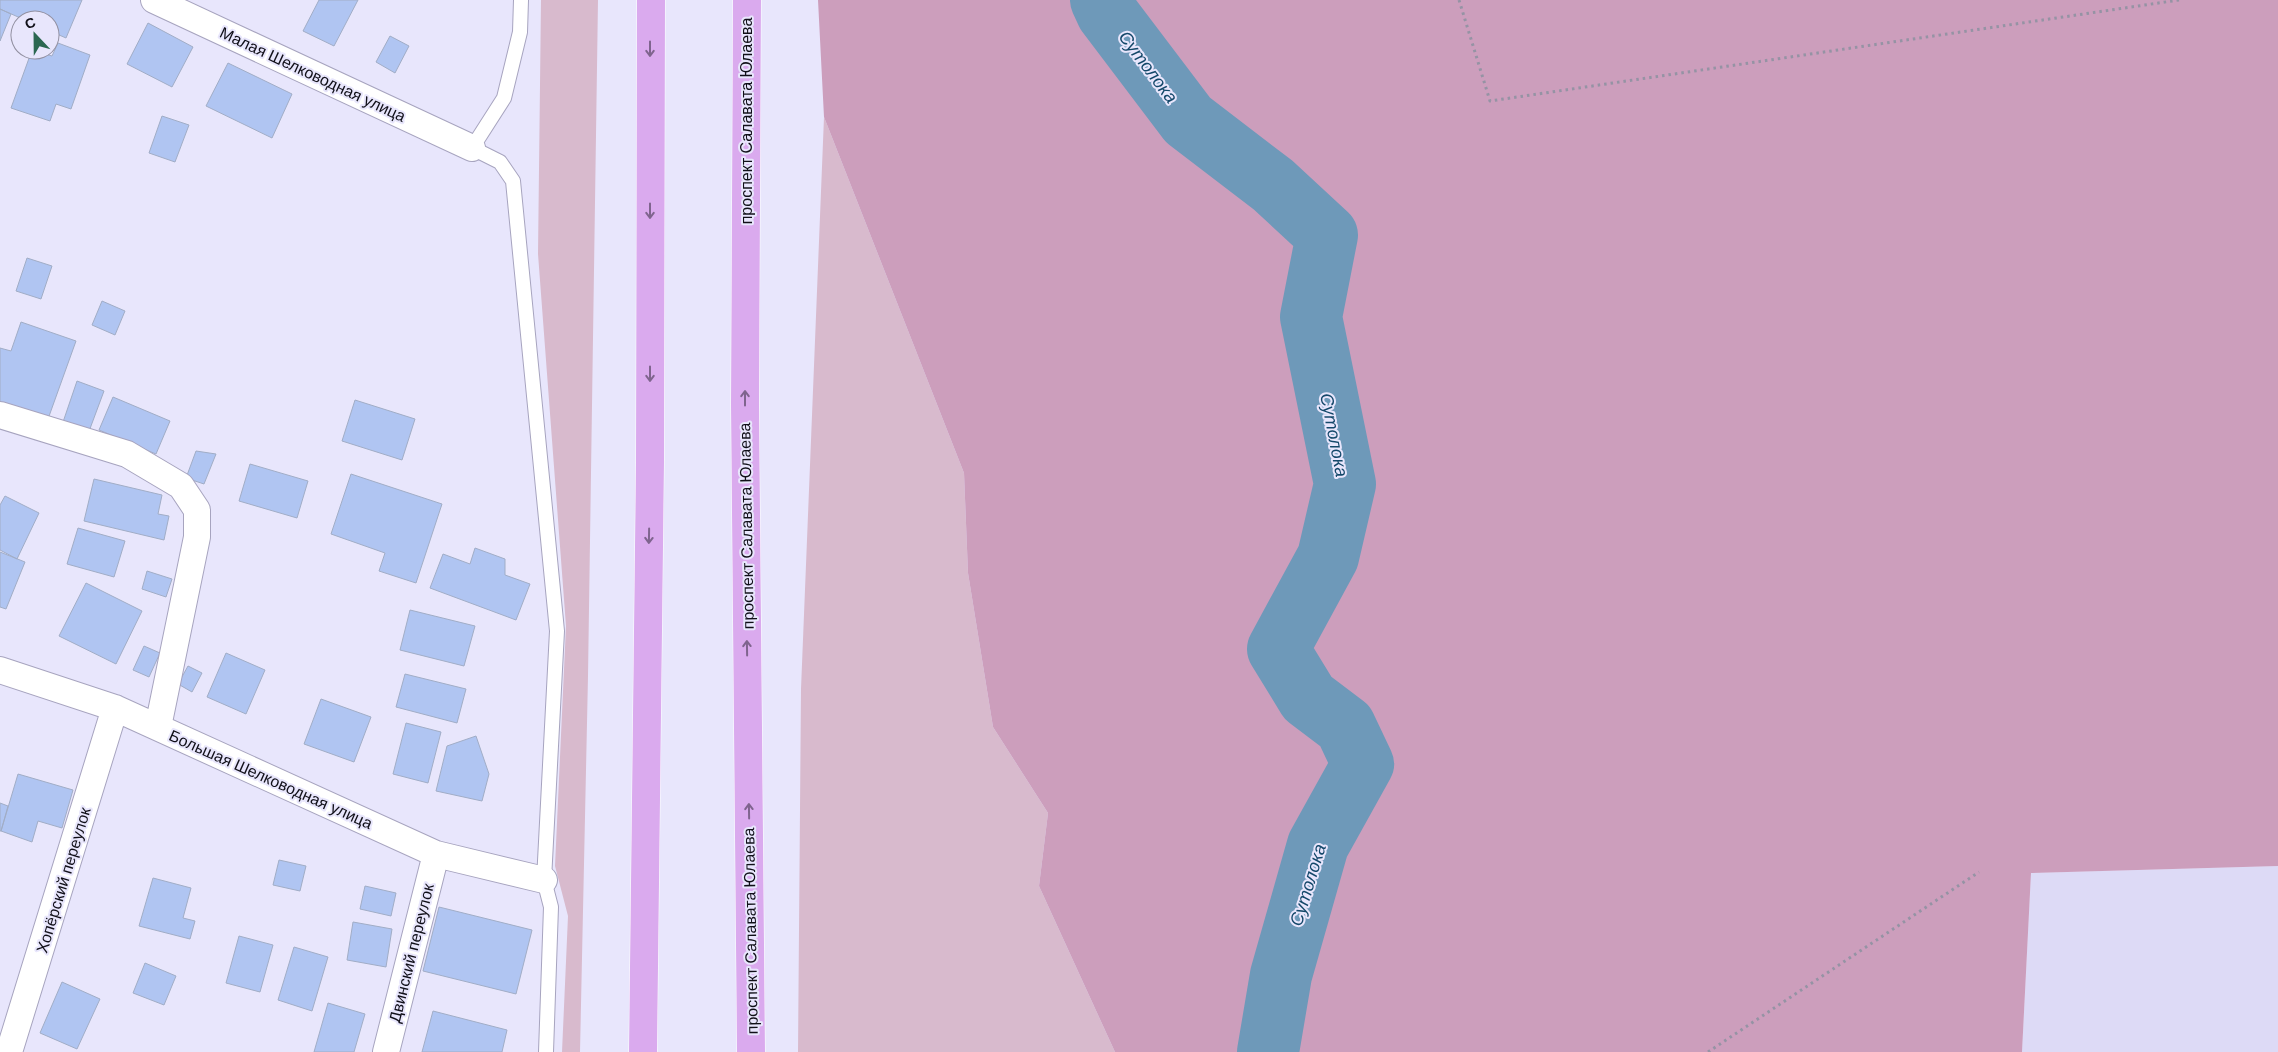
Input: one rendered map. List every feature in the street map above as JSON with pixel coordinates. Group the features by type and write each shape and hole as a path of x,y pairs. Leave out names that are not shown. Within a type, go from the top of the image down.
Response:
{"main road":[{"path":"643,1052 650,462 651,0"},
{"name":"проспект Салавата Юлаева","path":"747,0 744,404 751,1052"}],"street":[{"name":"Малая Шелководная улица","path":"154,0 472,148"},
{"path":"0,416 127,454 181,486 197,510 197,537 158,727"},
{"name":"Большая Шелководная улица","path":"0,670 115,708 436,854 544,880"},
{"name":"Хопёрский переулок","path":"9,1052 115,708"},
{"name":"Двинский переулок","path":"386,1052 436,854"}],"lane":[{"path":"521,0 520,32 504,98 472,148 500,162 513,181 557,631 544,880 551,907 546,1052"}],"path":[{"path":"1459,0 1490,101 2179,0"},
{"path":"1708,1052 1979,872"}],"shaded area":[{"path":"541,0 598,0 588,676 580,1052 562,1052 568,916 555,866 566,626 538,254"},
{"path":"818,0 2278,0 2278,866 2031,873 2022,1052 1115,1052 1039,886 1048,813 993,727 968,573 964,473 824,117"},
{"path":"824,117 964,473 968,573 993,727 1048,813 1039,886 1115,1052 798,1052 801,689"},
{"path":"2278,866 2278,1052 2022,1052 2031,873"}],"building":[{"path":"0,0 82,0 66,38 60,35 60,10 10,10 10,13 0,9"},
{"path":"319,0 358,0 334,46 303,31"},
{"path":"0,9 10,14 10,16 0,41"},
{"path":"148,23 193,47 172,87 127,64"},
{"path":"390,36 409,46 395,73 376,62"},
{"path":"60,44 90,55 71,109 56,104 50,121 11,108 28,60 60,60"},
{"path":"228,63 292,94 272,138 206,106"},
{"path":"162,116 189,125 175,162 149,153"},
{"path":"27,258 52,266 41,299 16,291"},
{"path":"102,301 125,311 115,335 92,325"},
{"path":"21,322 76,341 48,419 0,402 0,348 11,351"},
{"path":"77,381 104,391 88,434 62,425"},
{"path":"113,397 170,421 156,454 99,430"},
{"path":"355,400 415,419 402,460 342,441"},
{"path":"196,451 216,454 204,484 186,478"},
{"path":"250,464 308,481 297,518 239,501"},
{"path":"351,474 442,504 416,583 379,571 385,553 331,534"},
{"path":"94,479 162,495 158,514 169,516 164,540 84,521"},
{"path":"5,496 39,513 17,559 0,550 0,505"},
{"path":"78,528 125,541 114,577 67,564"},
{"path":"475,548 505,559 505,575 530,584 516,620 430,588 443,554 470,564"},
{"path":"0,552 25,562 6,609 0,607"},
{"path":"147,571 172,579 166,597 142,589"},
{"path":"86,583 142,611 116,664 59,636"},
{"path":"410,610 475,626 464,666 400,650"},
{"path":"144,646 160,653 149,677 133,670"},
{"path":"226,653 265,670 246,714 207,697"},
{"path":"188,666 202,673 192,692 178,684"},
{"path":"405,674 466,689 457,723 396,707"},
{"path":"321,699 371,717 354,762 304,744"},
{"path":"406,723 441,732 428,783 393,774"},
{"path":"476,736 489,774 482,801 436,791 447,746"},
{"path":"18,774 73,790 62,828 38,821 32,842 1,831"},
{"path":"0,803 8,806 1,831 0,831"},
{"path":"279,860 306,866 300,891 273,885"},
{"path":"153,878 191,888 183,918 195,921 190,939 139,926"},
{"path":"365,886 396,893 391,916 360,909"},
{"path":"439,907 532,930 516,994 423,971"},
{"path":"353,922 392,929 386,967 347,960"},
{"path":"239,936 273,945 260,992 226,983"},
{"path":"294,947 328,957 312,1011 278,1000"},
{"path":"145,963 176,976 164,1005 133,993"},
{"path":"62,982 100,999 77,1049 40,1033"},
{"path":"328,1003 365,1014 354,1052 314,1052"},
{"path":"433,1011 507,1030 502,1052 422,1052"}],"waterway":[{"name":"Сутолока","path":"1101,0 1107,13 1188,120 1273,185 1327,235 1311,317 1345,484 1328,557 1278,649 1308,698 1345,726 1363,764 1318,845 1281,975 1268,1052"}]}
